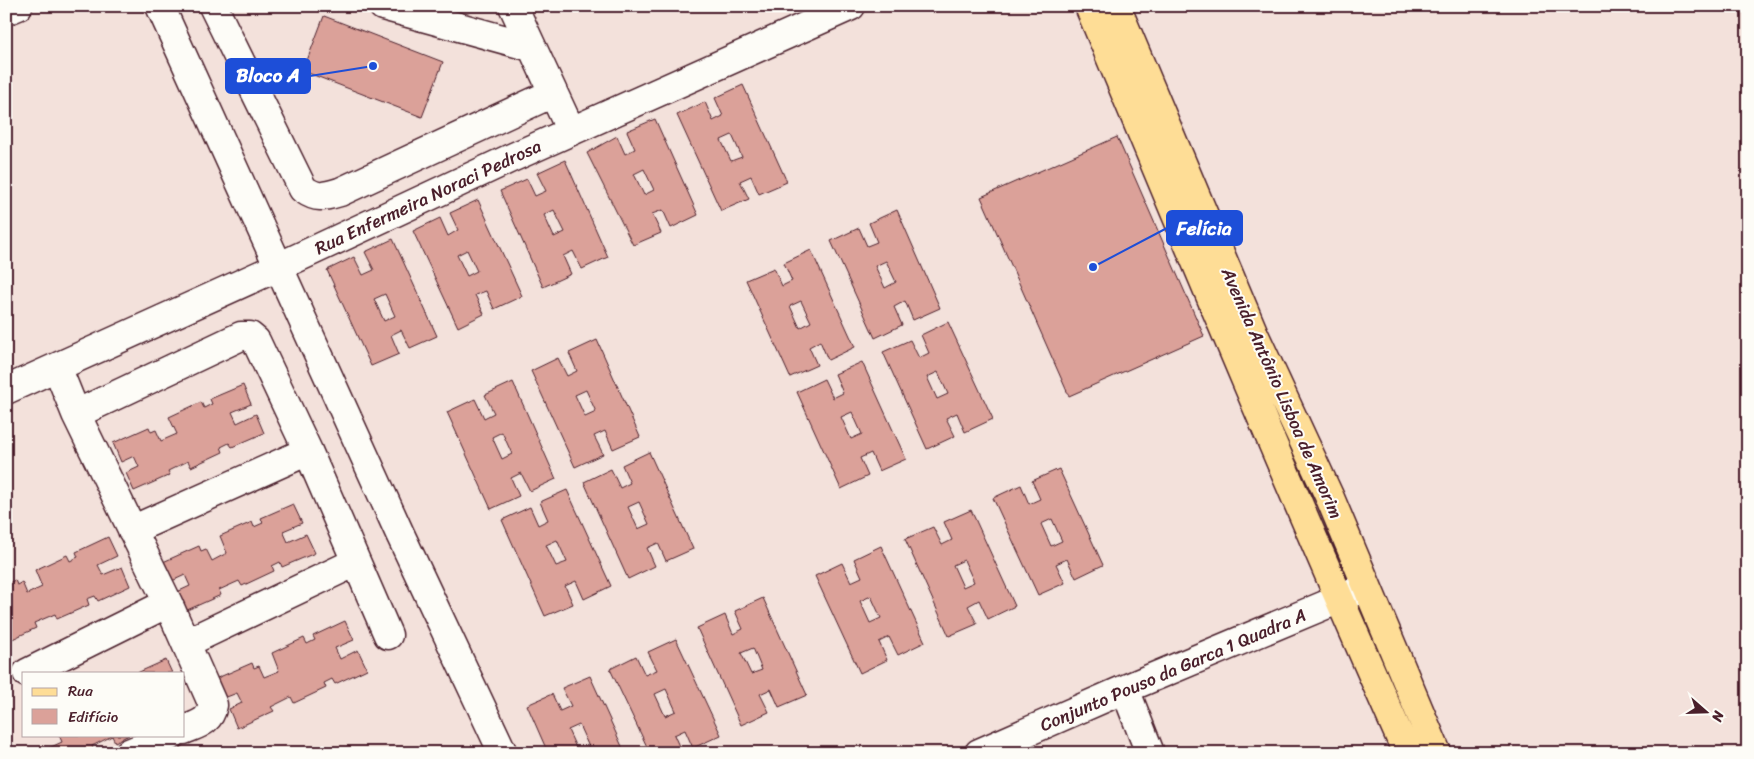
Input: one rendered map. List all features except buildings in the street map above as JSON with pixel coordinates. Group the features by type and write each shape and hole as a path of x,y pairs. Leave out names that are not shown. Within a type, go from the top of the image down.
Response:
{"main road":[{"name":"Avenida Antônio Lisboa de Amorim","path":"1089,6 1242,339 1330,498 1437,753"},
{"name":"Avenida Antônio Lisboa de Amorim","path":"1116,6 1339,599 1407,753"}],"street":[{"path":"6,12 18,6"},
{"path":"160,6 396,525 503,753"},
{"path":"213,6 303,189 312,195 323,197 340,192 553,93"},
{"path":"383,6 532,47"},
{"path":"513,6 571,131"},
{"name":"Rua Enfermeira Noraci Pedrosa","path":"6,390 278,267 571,131 851,6"},
{"path":"74,408 241,336 250,336 256,341 308,451 388,635"},
{"path":"57,368 74,408 168,603 213,705 211,714 204,721 185,730"},
{"path":"132,530 308,451"},
{"path":"186,643 356,562"},
{"name":"Conjunto Pouso da Garca 1 Quadra A","path":"979,753 1366,586"},
{"path":"27,672 168,603"},
{"path":"6,683 22,675"},
{"path":"1125,689 1150,753"},
{"path":"129,753 170,736"}],"place":[{"name":"Bloco A","path":"373,66"},
{"name":"Felícia","path":"1093,267"}]}
